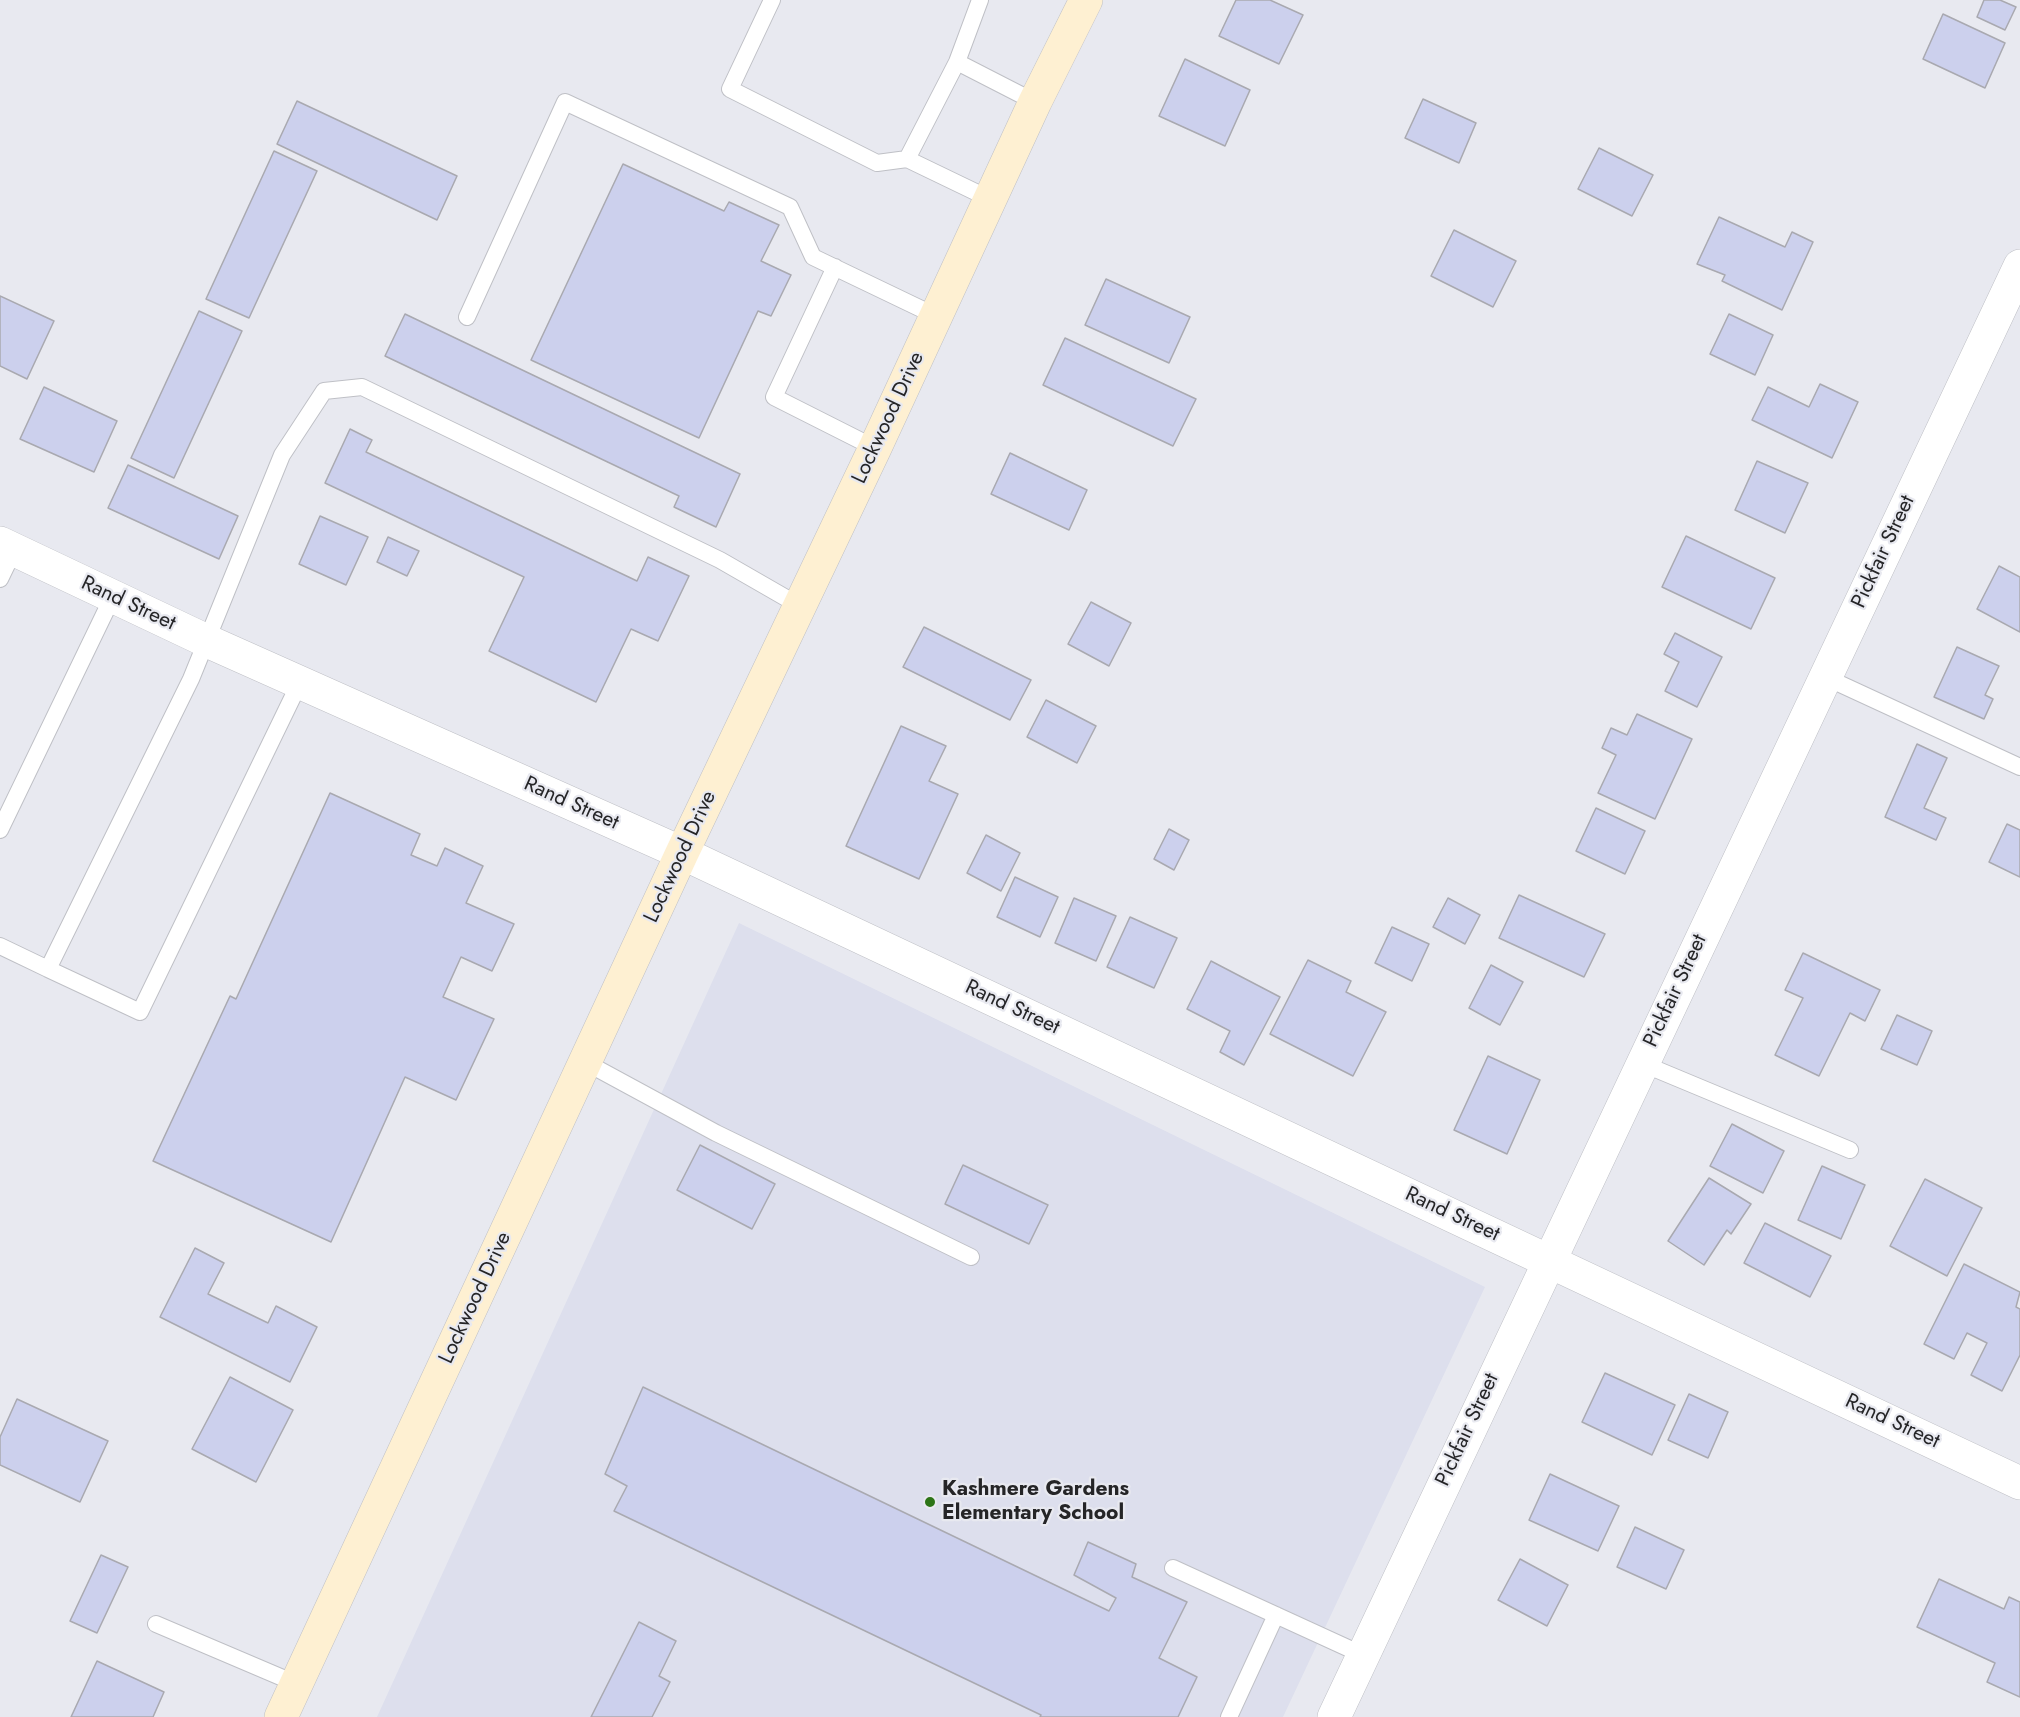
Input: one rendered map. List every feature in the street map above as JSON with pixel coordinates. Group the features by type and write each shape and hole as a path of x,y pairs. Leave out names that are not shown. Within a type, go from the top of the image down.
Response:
{"main road":[{"name":"Lockwood Drive","path":"281,1717 682,853 875,448 1035,102 1086,0"}],"street":[{"name":"Pickfair Street","path":"1334,1717 1641,1063 2020,266"},
{"name":"Rand Street","path":"7,546 207,641 682,853 2020,1483"}],"lane":[{"path":"772,0 730,89 877,163 907,159 990,199"},
{"path":"907,159 957,62 980,0"},
{"path":"957,62 1035,102"},
{"path":"467,317 565,102 790,207 813,257 936,316"},
{"path":"835,267 774,397 875,448"},
{"path":"48,969 207,641 282,455 324,391 362,387 720,560 800,606"},
{"path":"0,579 7,546"},
{"path":"0,831 113,596"},
{"path":"1825,677 2020,767"},
{"path":"0,946 140,1012 300,682"},
{"path":"585,1062 716,1133 971,1257"},
{"path":"1641,1063 1850,1150"},
{"path":"1173,1568 1363,1655"},
{"path":"1229,1717 1276,1615"},
{"path":"156,1624 297,1684"}],"shaded area":[{"name":"Kashmere Gardens Elementary School","path":"739,923 1485,1287 1283,1717 377,1717"}],"building":[{"path":"1236,0 1270,0 1303,15 1279,64 1219,36"},
{"path":"1984,0 2000,0 2016,7 2005,30 1977,17"},
{"path":"1943,14 2005,43 1985,88 1923,59"},
{"path":"1185,59 1250,90 1225,146 1159,116"},
{"path":"1423,99 1476,123 1459,163 1405,138"},
{"path":"297,101 457,176 437,220 277,144"},
{"path":"1599,148 1653,175 1632,216 1578,189"},
{"path":"274,151 317,171 249,318 206,299"},
{"path":"623,164 724,211 729,202 779,225 761,261 791,275 771,316 758,311 699,438 531,360"},
{"path":"1719,217 1785,247 1792,232 1813,242 1782,310 1722,281 1725,275 1697,264"},
{"path":"1454,230 1516,261 1493,307 1431,276"},
{"path":"1106,279 1190,317 1169,363 1085,325"},
{"path":"0,296 54,321 27,379 0,366"},
{"path":"199,311 242,331 174,478 131,458"},
{"path":"405,314 740,474 716,527 674,507 679,496 385,356"},
{"path":"1729,314 1773,335 1755,375 1710,354"},
{"path":"1065,338 1196,399 1173,446 1043,385"},
{"path":"1820,384 1858,402 1832,458 1752,420 1768,387 1809,407"},
{"path":"44,387 117,421 94,472 20,439"},
{"path":"350,429 372,440 366,452 637,581 648,557 689,576 658,641 631,629 596,702 489,651 524,577 325,483"},
{"path":"1010,453 1087,490 1069,530 991,494"},
{"path":"1757,461 1808,483 1785,533 1735,510"},
{"path":"128,465 238,516 219,559 108,508"},
{"path":"320,516 368,537 346,585 299,564"},
{"path":"1686,536 1775,578 1751,629 1662,587"},
{"path":"388,537 419,551 407,576 377,562"},
{"path":"1999,566 2020,577 2020,632 1977,609"},
{"path":"1091,602 1131,623 1109,666 1068,644"},
{"path":"924,627 1031,680 1010,720 903,667"},
{"path":"1675,633 1722,657 1697,707 1665,691 1679,662 1664,654"},
{"path":"1957,647 1999,666 1985,695 1993,699 1984,719 1934,697"},
{"path":"1046,700 1096,726 1077,763 1027,737"},
{"path":"1637,714 1692,739 1655,819 1598,793 1616,755 1602,748 1611,728 1627,735"},
{"path":"901,726 946,746 929,781 958,794 919,879 846,846"},
{"path":"1917,744 1947,758 1924,808 1946,818 1936,840 1885,817"},
{"path":"330,793 420,834 411,855 437,866 445,848 483,866 466,903 514,924 492,971 461,957 443,997 494,1019 456,1100 405,1077 331,1242 153,1161 230,996 236,999"},
{"path":"1596,808 1645,831 1625,874 1576,851"},
{"path":"2007,824 2020,830 2020,877 1989,862"},
{"path":"1169,829 1189,840 1174,870 1154,859"},
{"path":"986,835 1020,853 1001,891 967,873"},
{"path":"1015,877 1058,897 1040,937 997,917"},
{"path":"1519,895 1605,934 1584,977 1499,938"},
{"path":"1074,898 1116,916 1096,961 1055,943"},
{"path":"1448,898 1480,915 1465,944 1433,927"},
{"path":"1130,917 1177,938 1154,988 1107,967"},
{"path":"1392,927 1429,944 1412,981 1375,963"},
{"path":"1803,953 1880,990 1865,1021 1850,1013 1819,1076 1775,1055 1803,998 1785,990"},
{"path":"1308,960 1351,981 1346,992 1386,1012 1353,1076 1270,1034"},
{"path":"1211,961 1280,997 1244,1065 1220,1052 1230,1031 1187,1009"},
{"path":"1491,965 1523,982 1500,1025 1469,1008"},
{"path":"1897,1015 1932,1031 1917,1065 1881,1049"},
{"path":"1488,1056 1540,1080 1507,1154 1454,1130"},
{"path":"1732,1124 1784,1151 1763,1193 1710,1166"},
{"path":"700,1145 775,1184 752,1229 677,1190"},
{"path":"963,1165 1048,1205 1029,1244 945,1204"},
{"path":"1822,1166 1865,1185 1841,1239 1798,1220"},
{"path":"1709,1178 1751,1204 1731,1234 1727,1230 1704,1265 1668,1241"},
{"path":"1925,1179 1982,1208 1947,1276 1890,1246"},
{"path":"1765,1223 1831,1256 1810,1297 1744,1263"},
{"path":"195,1248 224,1263 208,1294 268,1323 276,1306 317,1327 290,1382 160,1317"},
{"path":"1964,1264 2020,1292 2016,1307 2020,1309 2020,1355 2002,1391 1971,1375 1987,1343 1967,1333 1954,1359 1924,1344"},
{"path":"1605,1373 1675,1405 1652,1455 1582,1422"},
{"path":"230,1377 293,1410 256,1482 192,1449"},
{"path":"643,1387 1109,1611 1116,1598 1074,1575 1088,1542 1136,1564 1132,1577 1187,1602 1159,1658 1197,1677 1178,1717 1040,1717 1041,1715 614,1511 627,1486 605,1474"},
{"path":"1689,1394 1728,1412 1708,1458 1668,1440"},
{"path":"17,1399 108,1441 80,1502 0,1465 0,1437"},
{"path":"1550,1474 1619,1506 1598,1551 1529,1520"},
{"path":"1635,1527 1684,1550 1666,1589 1617,1567"},
{"path":"101,1555 128,1567 97,1633 70,1621"},
{"path":"1520,1559 1568,1585 1547,1626 1498,1600"},
{"path":"1939,1579 2004,1609 2009,1597 2020,1602 2020,1697 1987,1682 1995,1663 1917,1627"},
{"path":"639,1622 676,1641 659,1676 670,1682 652,1717 591,1717"},
{"path":"97,1661 164,1692 153,1717 71,1717"}],"place":[{"name":"Kashmere Gardens Elementary School","path":"930,1502"}]}
